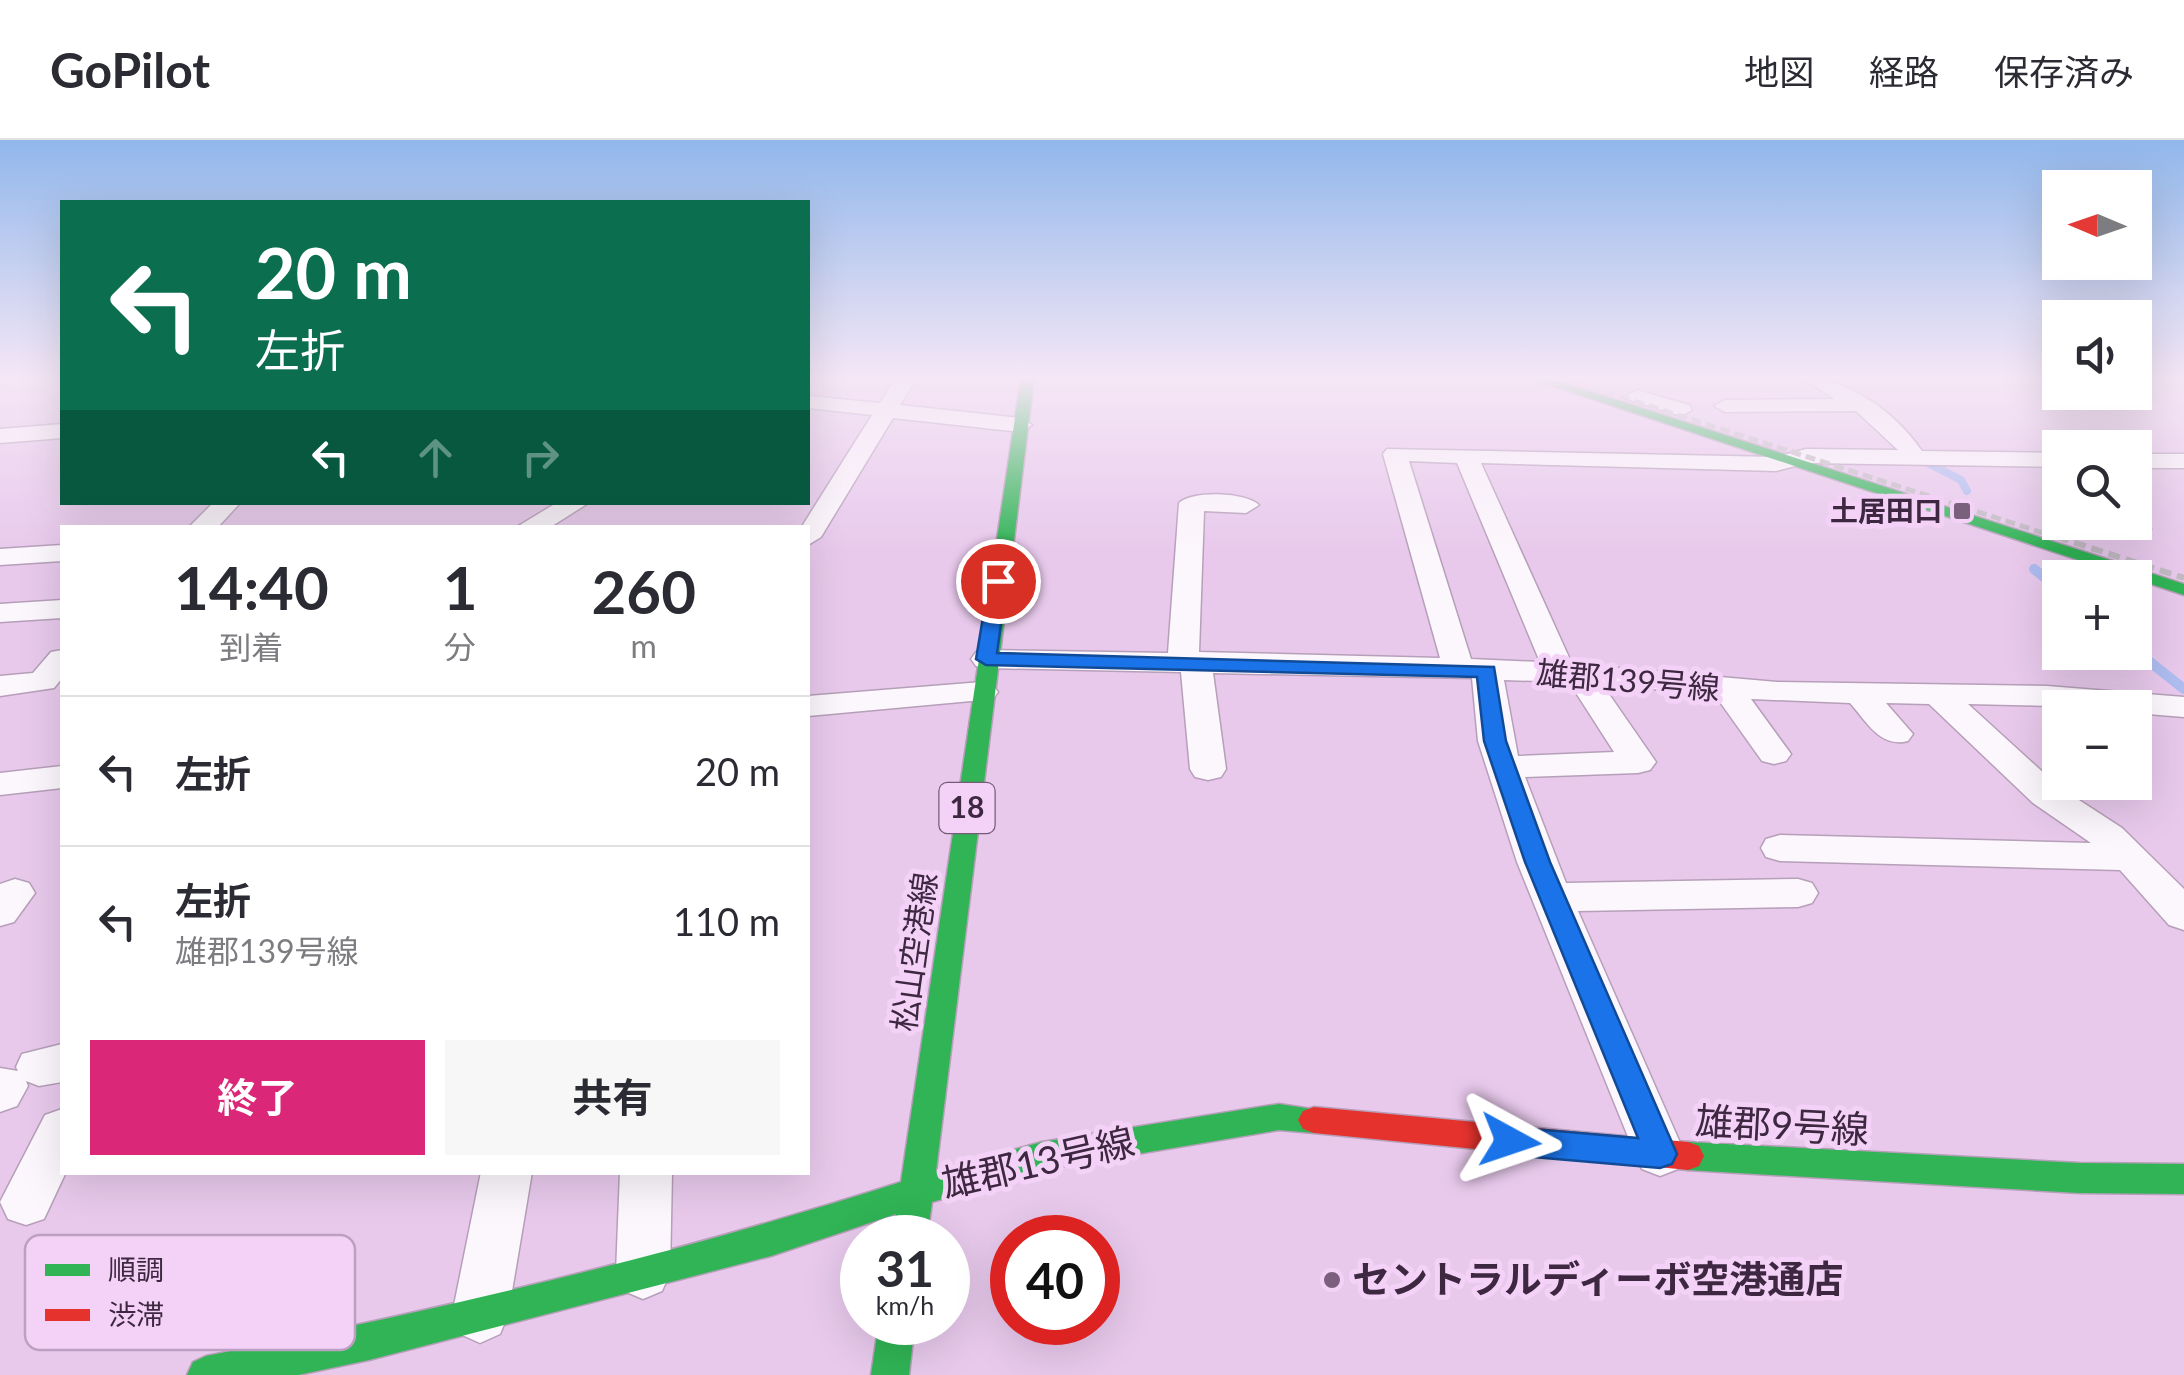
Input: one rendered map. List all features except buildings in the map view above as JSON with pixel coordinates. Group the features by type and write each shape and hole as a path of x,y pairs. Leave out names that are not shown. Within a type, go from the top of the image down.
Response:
{"main road":[{"name":"松山空港線","path":"913,1215 986,659 1020,436"},
{"path":"1713,436 2184,590"},
{"name":"雄郡9号線","path":"1199,1128 1279,1117 1660,1154 2079,1178 2184,1179"},
{"name":"雄郡13号線","path":"355,1345 771,1240 1042,1156 1199,1128"},
{"path":"890,1375 894,1345"},
{"name":"雄郡13号線","path":"206,1375 330,1350"}],"street":[{"path":"810,533 869,436"},
{"path":"1807,436 1830,456"},
{"path":"1901,436 1915,458"},
{"path":"1660,1154 1550,897 1395,454 1697,463 1830,456 2042,459"},
{"path":"1466,457 1570,673 1638,762 1504,767"},
{"path":"2032,459 2042,466"},
{"path":"2152,461 2184,461"},
{"path":"2152,464 2184,478"},
{"path":"1208,769 1189,661 1192,503 1246,505"},
{"path":"204,525 226,505"},
{"path":"534,525 572,505"},
{"path":"0,557 60,553"},
{"path":"0,613 60,609"},
{"name":"雄郡139号線","path":"986,659 1473,669 1570,673 1727,689 2184,706"},
{"path":"0,686 43,681 60,661"},
{"path":"1727,689 1774,754"},
{"path":"810,706 982,692"},
{"path":"1858,692 1896,734"},
{"path":"1938,694 2046,795 2109,837 2184,914"},
{"path":"0,784 57,770"},
{"path":"1780,848 2131,857"},
{"path":"0,894 15,893 0,912"},
{"path":"1550,897 1798,894"},
{"path":"26,1202 60,1134"},
{"path":"480,1315 505,1175"},
{"path":"643,1273 646,1175"}],"waterway":[{"path":"1926,462 1961,480 1967,491"},
{"path":"2034,569 2042,575"},
{"path":"2152,664 2184,689"}],"railway":[{"path":"1742,436 2042,533"},
{"path":"2066,540 2184,578"}],"traffic: fast":[{"path":"913,1215 1020,436"},
{"path":"1711,436 2184,590"},
{"path":"355,1345 771,1240 982,1171 1042,1156 1279,1117 1314,1120"},
{"path":"1688,1156 2079,1178 2184,1179"},
{"path":"890,1375 894,1345"},
{"path":"206,1375 329,1350"}],"traffic: jam":[{"path":"1314,1120 1688,1156"}],"place":[{"name":"土居田口","path":"1962,511"},
{"name":"セントラルディーボ空港通店","path":"1332,1280"}],"route":[{"path":"998,581 986,659 1487,671 1495,741 1537,862 1660,1154 1510,1141"}]}
